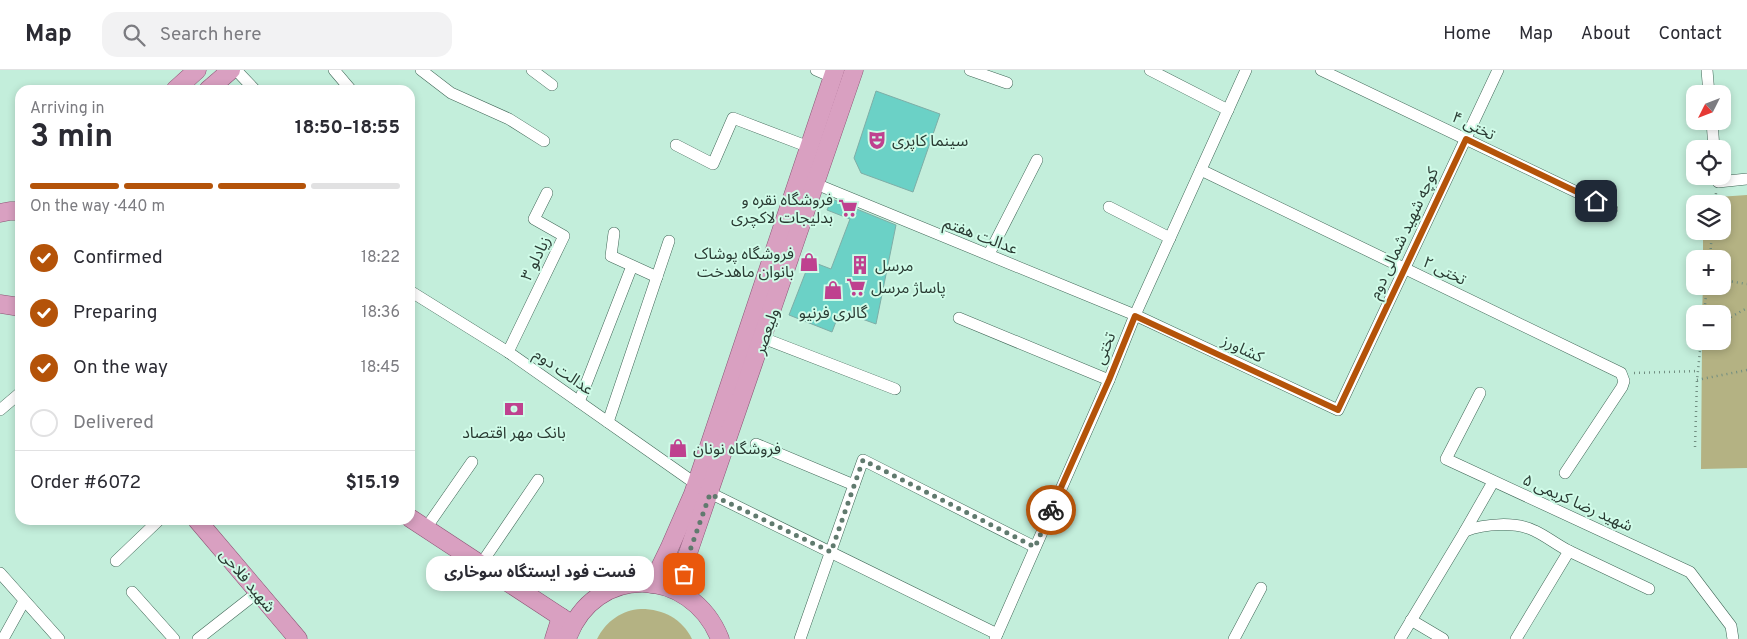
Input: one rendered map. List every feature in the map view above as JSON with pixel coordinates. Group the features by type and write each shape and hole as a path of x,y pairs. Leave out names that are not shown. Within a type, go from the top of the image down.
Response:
{"main road":[{"path":"180,85 197,70"},
{"path":"214,85 231,70"},
{"name":"ولیعصر","path":"652,584 703,489 763,338 854,70"},
{"name":"ولیعصر","path":"681,592 703,489 833,74"},
{"path":"0,213 15,211"},
{"path":"415,521 481,564 567,627"},
{"name":"شهید فلاحی","path":"201,525 298,639"},
{"path":"554,639 585,608 611,590 631,584 652,584 662,585 681,592 702,608 710,618 720,639"}],"street":[{"path":"236,70 251,85"},
{"path":"334,70 348,85"},
{"path":"422,70 451,93 509,119 544,141"},
{"path":"532,70 552,85"},
{"path":"816,70 833,74"},
{"path":"970,70 1008,83"},
{"path":"1150,70 1228,110"},
{"name":"تختی","path":"996,637 1109,380 1135,316 1246,70"},
{"name":"تختی ۴","path":"1321,70 1612,209"},
{"name":"کوچه شهید شمالی دوم","path":"1338,410 1498,70"},
{"path":"1706,70 1708,85"},
{"path":"676,146 712,164 733,118 809,147"},
{"path":"989,254 1037,160"},
{"name":"تختی ۲","path":"1201,170 1621,373"},
{"path":"1731,181 1747,179"},
{"name":"عدالت هفتم","path":"816,184 1135,316"},
{"name":"زیادلو ۳","path":"508,352 564,236 534,220 547,193"},
{"path":"1109,207 1170,238"},
{"path":"614,233 611,256 657,277"},
{"path":"608,422 669,241"},
{"path":"579,402 632,266"},
{"name":"عدالت دوم","path":"415,294 508,352 703,489 996,637"},
{"name":"کشاورز","path":"1135,316 1338,410"},
{"path":"959,318 1109,380"},
{"path":"763,338 895,388"},
{"path":"1565,473 1622,387 1624,381 1621,373"},
{"name":"شهید رضا کریمی ۵","path":"1480,393 1446,459 1690,572 1731,626 1733,639"},
{"path":"0,410 15,397"},
{"path":"756,444 854,485"},
{"path":"802,638 863,460 1035,547"},
{"path":"426,528 472,462"},
{"path":"481,564 538,480"},
{"path":"1400,639 1493,482"},
{"path":"1465,531 1477,526 1503,524 1533,530 1568,551 1649,589"},
{"path":"116,561 154,525"},
{"path":"1516,639 1568,551"},
{"path":"0,573 59,639"},
{"path":"1234,639 1261,588"},
{"path":"132,592 174,639"},
{"path":"198,639 258,592"},
{"path":"4,639 24,601"},
{"path":"1411,620 1444,639"}],"path":[{"path":"1731,281 1747,284"},
{"path":"1731,317 1747,308"},
{"path":"1695,447 1697,380 1700,350"},
{"path":"1697,380 1747,370"},
{"path":"1621,373 1698,372"}],"shaded area":[{"path":"1747,195 1747,468 1701,469 1702,350 1731,350 1731,305 1702,305 1703,295 1731,295 1731,250 1703,250 1703,240 1731,240 1731,196"},
{"path":"649,609 671,616 683,626 692,639 597,639 605,627 615,618 621,614"}],"building":[{"path":"876,91 940,114 913,192 861,173 854,158"},
{"name":"مرسل","path":"832,199 896,225 876,324 840,311 832,332 789,315 810,261 831,269 850,219 827,210"}],"way so far":[{"path":"684,574 688,556 710,494 831,552 863,460 1035,547 1051,510"}],"place":[{"name":"سینما کاپری","path":"877,140"},
{"name":"فروشگاه نقره و بدلیجات لاکچری","path":"848,208"},
{"name":"فروشگاه پوشاک بانوان ماهدخت","path":"809,262"},
{"name":"مرسل","path":"860,265"},
{"name":"پاساژ مرسل","path":"856,287"},
{"name":"گالری فرنیو","path":"833,290"},
{"name":"بانک مهر اقتصاد","path":"514,409"},
{"name":"فروشگاه نونان","path":"678,448"},
{"name":"فست فود ایستگاه سوخاری","path":"684,574"}],"route":[{"path":"1051,510 1109,380 1135,316 1338,410 1466,139 1596,201"}]}
